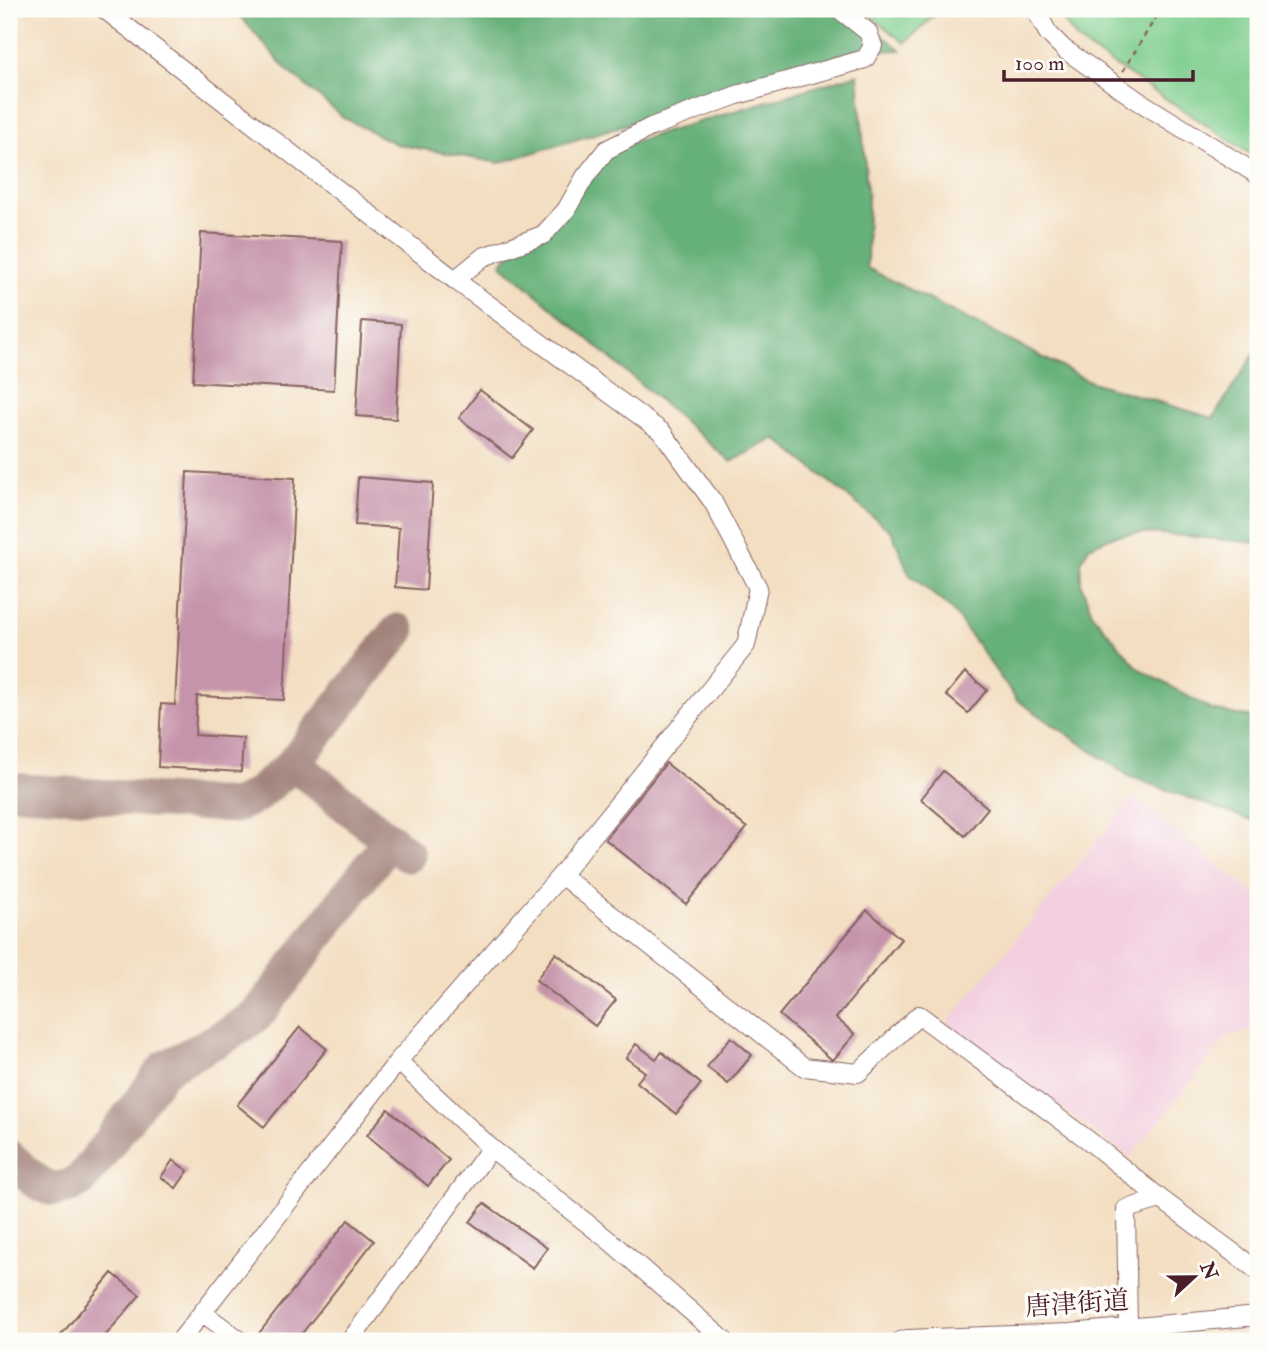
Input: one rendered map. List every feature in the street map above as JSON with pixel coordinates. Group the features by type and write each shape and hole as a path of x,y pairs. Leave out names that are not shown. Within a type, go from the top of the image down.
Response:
{"street":[{"path":"104,9 455,280 662,432 713,502 758,588 746,645 561,875 398,1061 180,1341"},
{"path":"455,280 483,257 543,235 566,210 585,177 606,149 651,127 737,95 865,59 873,46 868,32 839,9"},
{"path":"1035,9 1048,33 1064,49 1137,100 1258,175"},
{"path":"561,875 804,1067 858,1073 919,1015 1258,1271"},
{"path":"398,1061 491,1148 611,1242 725,1341"},
{"path":"349,1341 491,1148"},
{"path":"1128,1328 1126,1209 1161,1199"},
{"path":"203,1313 241,1341"},
{"name":"唐津街道","path":"900,1341 1071,1337 1128,1328 1258,1316"}],"path":[{"path":"1119,77 1161,9"}],"shaded area":[{"path":"1133,797 1258,897 1258,1028 1227,1037 1130,1158 947,1023"}],"green space":[{"path":"234,9 849,9 901,50 855,51 499,163 396,144 344,118 285,68"},
{"path":"861,9 941,9 905,43"},
{"path":"1055,9 1258,9 1258,159 1079,42"},
{"path":"858,74 868,202 867,268 1091,382 1213,418 1258,348 1258,543 1161,534 1114,536 1089,547 1081,562 1081,584 1093,615 1138,668 1212,710 1258,719 1258,820 1249,820 1129,776 1017,700 952,610 909,574 892,532 775,438 731,462 501,264 606,150"}],"building":[{"path":"201,233 342,241 334,390 193,382"},
{"path":"362,321 401,324 396,419 356,416"},
{"path":"480,390 533,430 512,458 459,418"},
{"path":"187,472 295,478 284,700 197,696 195,735 243,738 241,772 158,767 161,704 175,705"},
{"path":"358,477 433,483 426,590 395,587 399,528 355,525"},
{"path":"965,672 987,690 968,713 946,695"},
{"path":"666,763 747,828 686,904 605,839"},
{"path":"943,771 988,808 965,836 921,799"},
{"path":"867,910 901,939 836,1018 855,1034 834,1059 831,1059 779,1015"},
{"path":"556,953 616,1000 595,1026 536,980"},
{"path":"300,1027 327,1049 264,1127 237,1105"},
{"path":"731,1037 752,1055 728,1084 707,1067"},
{"path":"636,1044 656,1059 662,1052 701,1084 676,1114 637,1082 645,1072 626,1058"},
{"path":"388,1109 449,1160 428,1186 367,1135"},
{"path":"173,1160 188,1171 176,1188 161,1177"},
{"path":"484,1203 547,1248 533,1268 470,1222"},
{"path":"348,1220 374,1241 296,1341 253,1341"},
{"path":"112,1273 140,1295 101,1341 56,1341"}],"taxiway":[{"path":"9,790 235,806 256,796 291,766 398,631"},
{"path":"293,763 408,855"},
{"path":"9,1157 34,1179 50,1188 59,1189 81,1180 165,1068 227,1035 257,1015 390,840"}]}
